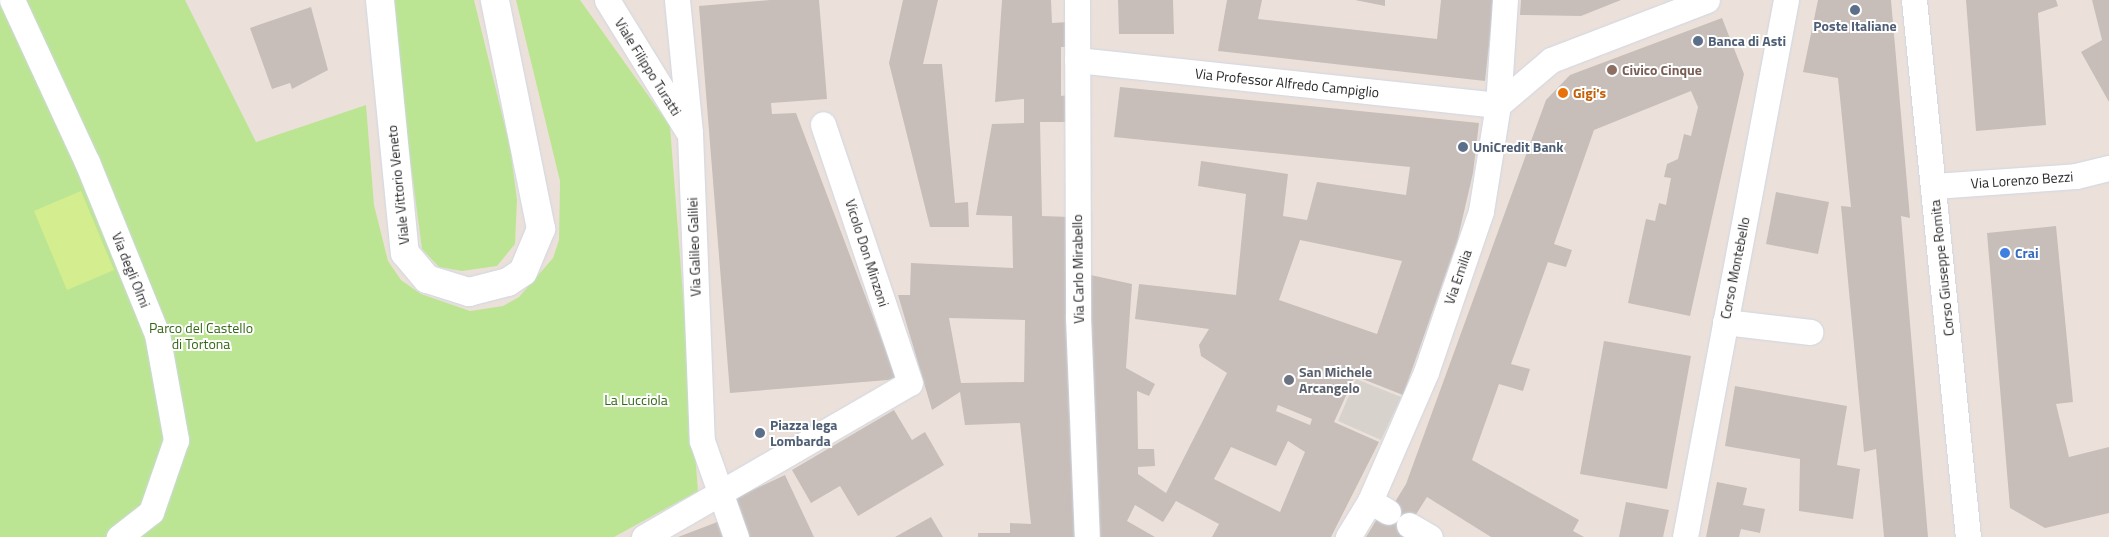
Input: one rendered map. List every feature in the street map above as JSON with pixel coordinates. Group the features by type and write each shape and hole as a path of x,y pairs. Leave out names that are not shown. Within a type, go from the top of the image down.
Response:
{"street":[{"name":"Via degli Olmi","path":"12,0 87,162 157,334 176,440 151,512 119,537"},
{"name":"Viale Vittorio Veneto","path":"380,0 405,253 428,279 469,292 508,282 523,272 541,229 495,0"},
{"name":"Viale Filippo Turatti","path":"607,0 690,134"},
{"name":"Via Galileo Galilei","path":"677,0 690,134 702,441 736,537"},
{"name":"Via Carlo Mirabello","path":"1077,0 1078,317 1087,537"},
{"name":"Via Emilia","path":"1348,537 1379,507 1481,211 1498,105 1505,0"},
{"path":"1498,105 1551,60 1707,0"},
{"name":"Corso Montebello","path":"1685,537 1786,0"},
{"name":"Corso Giuseppe Romita","path":"1914,0 1968,537"},
{"name":"Via Professor Alfredo Campiglio","path":"1076,60 1498,105"},
{"name":"Vicolo Don Minzoni","path":"719,492 910,383 824,124"},
{"name":"Via Lorenzo Bezzi","path":"1934,186 2076,176 2109,168"},
{"path":"1725,322 1810,332"},
{"path":"644,537 719,492"}],"green space":[{"name":"Parco del Castello di Tortona","path":"0,0 185,0 256,142 366,105 374,205 388,261 401,280 421,294 470,311 503,306 519,297 553,258 559,240 560,181 516,0 580,0 670,126 698,491 614,537 0,537"},
{"path":"389,0 474,0 510,147 517,200 515,244 497,266 462,271 439,267 422,249"},
{"path":"81,191 114,270 67,290 34,211"}],"shaded area":[{"path":"1356,379 1401,397 1381,440 1338,421"}],"building":[{"path":"770,0 819,0 827,99 771,103 772,114 796,113 896,377 888,380 730,393 699,6"},
{"path":"903,0 938,0 923,64 942,64 955,203 968,202 969,227 930,227 889,63"},
{"path":"1002,0 1051,0 1052,23 1068,22 1068,47 1061,47 1061,96 1068,95 1068,122 1040,122 1042,216 1070,217 1082,537 978,537 978,533 1010,533 1010,523 1031,524 1020,423 965,425 960,392 932,410 898,295 910,295 911,263 1013,268 1012,216 976,215 992,124 1024,123 1024,99 995,102","holes":["949,318 1025,320 1024,382 961,383"]},
{"path":"1118,0 1173,0 1174,34 1119,34"},
{"path":"1227,0 1262,0 1258,19 1437,39 1441,0 1494,0 1485,81 1218,51"},
{"path":"1355,0 1385,0 1385,6"},
{"path":"1521,0 1621,0 1581,16 1520,15"},
{"path":"1818,0 1891,0 1910,218 1901,216 1928,537 1884,537 1876,449 1864,452 1841,206 1851,207 1838,78 1803,72"},
{"path":"1966,0 2056,0 2058,6 2038,13 2046,125 1976,131"},
{"path":"2092,0 2109,0 2109,102 2081,52 2102,40"},
{"path":"311,7 328,70 292,89 290,83 272,89 250,28"},
{"path":"1722,18 1744,74 1690,316 1628,303 1646,219 1655,221 1659,203 1666,205 1671,178 1664,177 1667,164 1678,159 1684,134 1691,136 1698,107 1691,91 1594,130 1554,244 1572,250 1566,267 1548,262 1511,364 1530,369 1523,391 1499,384 1472,460 1579,520 1573,531 1584,537 1491,537 1427,497 1403,535 1406,537 1366,537 1377,519 1382,523 1406,484 1546,100 1570,75"},
{"path":"1120,87 1479,123 1473,173 1457,242 1403,395 1355,376 1334,422 1379,442 1331,537 1212,537 1219,524 1176,501 1163,522 1135,505 1127,521 1155,537 1093,537 1086,274 1132,284 1126,368 1155,384 1149,396 1137,391 1138,449 1154,449 1155,466 1138,467 1138,474 1166,493 1227,373 1201,356 1199,345 1209,329 1135,319 1139,284 1236,295 1246,194 1198,186 1201,161 1288,174 1283,216 1307,220 1317,182 1406,195 1410,167 1114,137","holes":["1300,240 1402,261 1377,334 1279,300","1278,405 1312,419 1310,425 1276,411","1288,441 1305,452 1280,512 1214,479 1231,447 1276,466"]},
{"path":"1776,192 1829,202 1818,254 1766,244"},
{"path":"2056,226 2073,402 2056,404 2069,457 2109,447 2109,513 2045,528 2010,508 1987,233"},
{"path":"1604,341 1691,356 1667,489 1580,474"},
{"path":"1735,386 1847,406 1837,465 1860,469 1853,519 1799,511 1800,459 1725,446"},
{"path":"894,410 912,440 925,432 944,465 858,516 840,486 811,503 792,470"},
{"path":"785,475 814,537 748,537 731,500"},
{"path":"1717,482 1747,488 1743,505 1765,509 1760,533 1741,529 1739,537 1706,537"},
{"path":"1626,502 1669,510 1663,537 1619,537"},
{"path":"931,517 943,537 895,537"},
{"path":"720,521 726,537 678,537"}],"place":[{"name":"Poste Italiane","path":"1855,10"},
{"name":"Banca di Asti","path":"1698,41"},
{"name":"Civico Cinque","path":"1612,70"},
{"name":"Gigi's","path":"1563,93"},
{"name":"UniCredit Bank","path":"1463,147"},
{"name":"Crai","path":"2005,253"},
{"name":"San Michele Arcangelo","path":"1289,380"},
{"name":"Piazza lega Lombarda","path":"760,433"}],"park label":[{"name":"La Lucciola","path":"636,400"}]}
